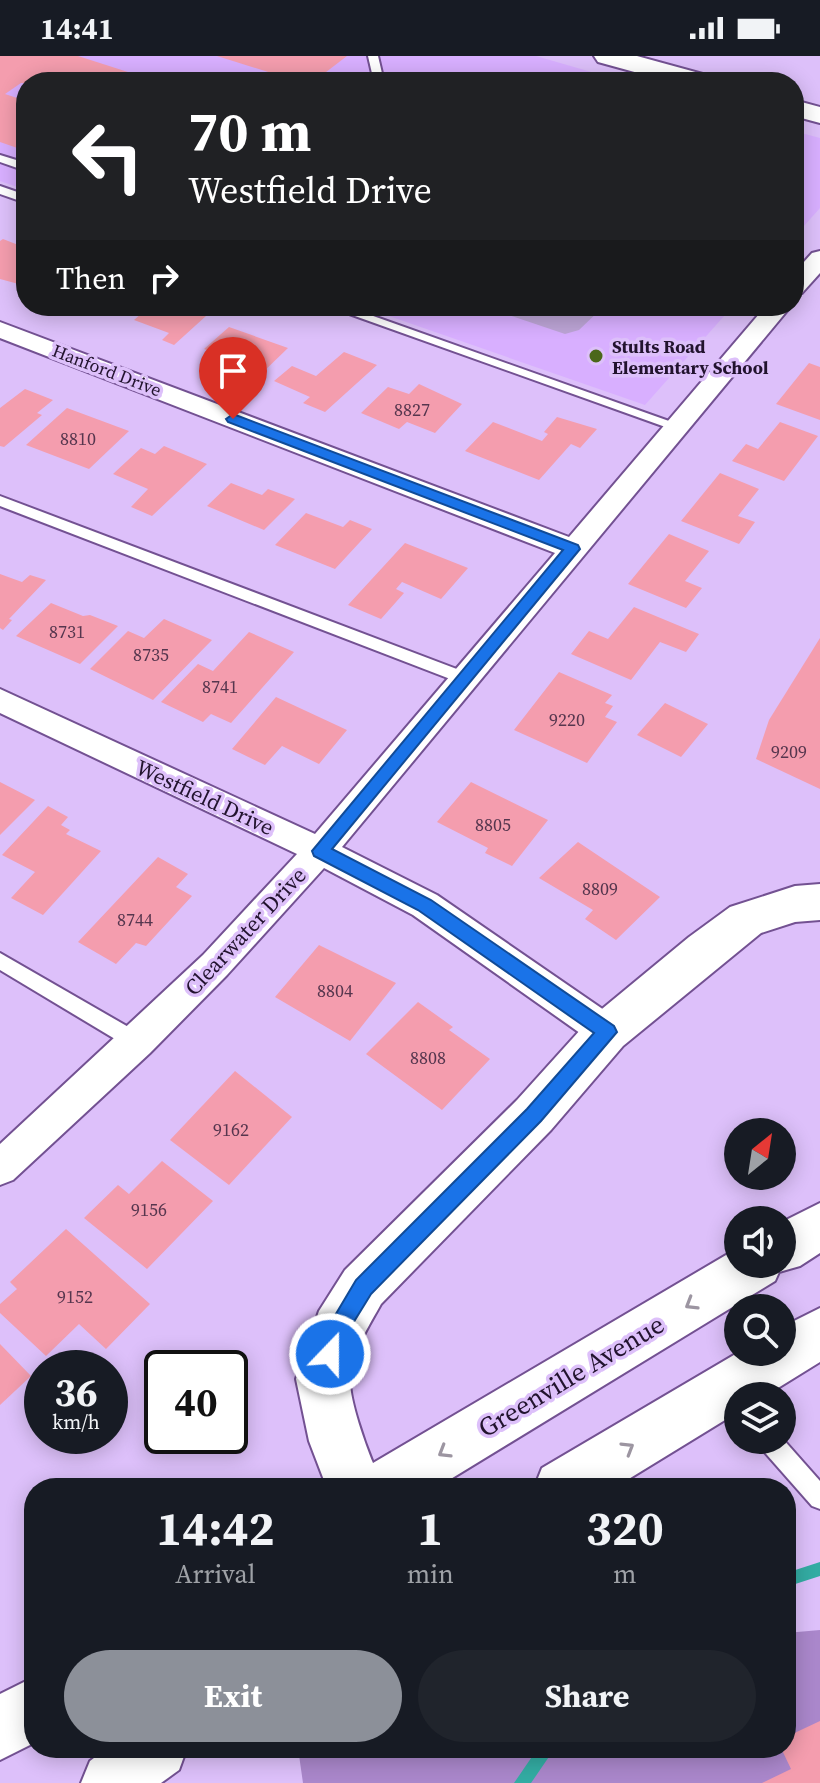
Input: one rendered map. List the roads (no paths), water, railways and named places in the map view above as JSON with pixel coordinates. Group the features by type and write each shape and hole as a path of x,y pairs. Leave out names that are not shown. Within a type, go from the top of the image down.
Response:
{"street":[{"path":"607,56 665,72"},
{"path":"804,276 820,258"},
{"name":"Clearwater Drive","path":"0,1168 137,1042 215,965 320,851 770,316"},
{"name":"Hanford Drive","path":"0,329 573,549"},
{"name":"Westfield Drive","path":"0,700 320,851 425,905 607,1032"},
{"path":"351,1478 336,1441 323,1379 338,1329 363,1287 534,1115 607,1032 746,920 795,904 820,902"},
{"path":"796,1241 820,1226"},
{"name":"Greenville Avenue","path":"401,1478 734,1278"},
{"path":"753,1382 820,1333"},
{"path":"581,1478 724,1402"},
{"path":"0,1730 24,1714"},
{"path":"112,1783 144,1758"}],"lane":[{"path":"362,316 676,426"},
{"path":"0,501 464,678"},
{"path":"0,961 137,1042"},
{"path":"781,1454 820,1498"}],"waterway":[{"path":"796,1577 820,1569"},
{"path":"522,1783 540,1758"}],"place":[{"name":"Stults Road Elementary School","path":"596,356"}]}
